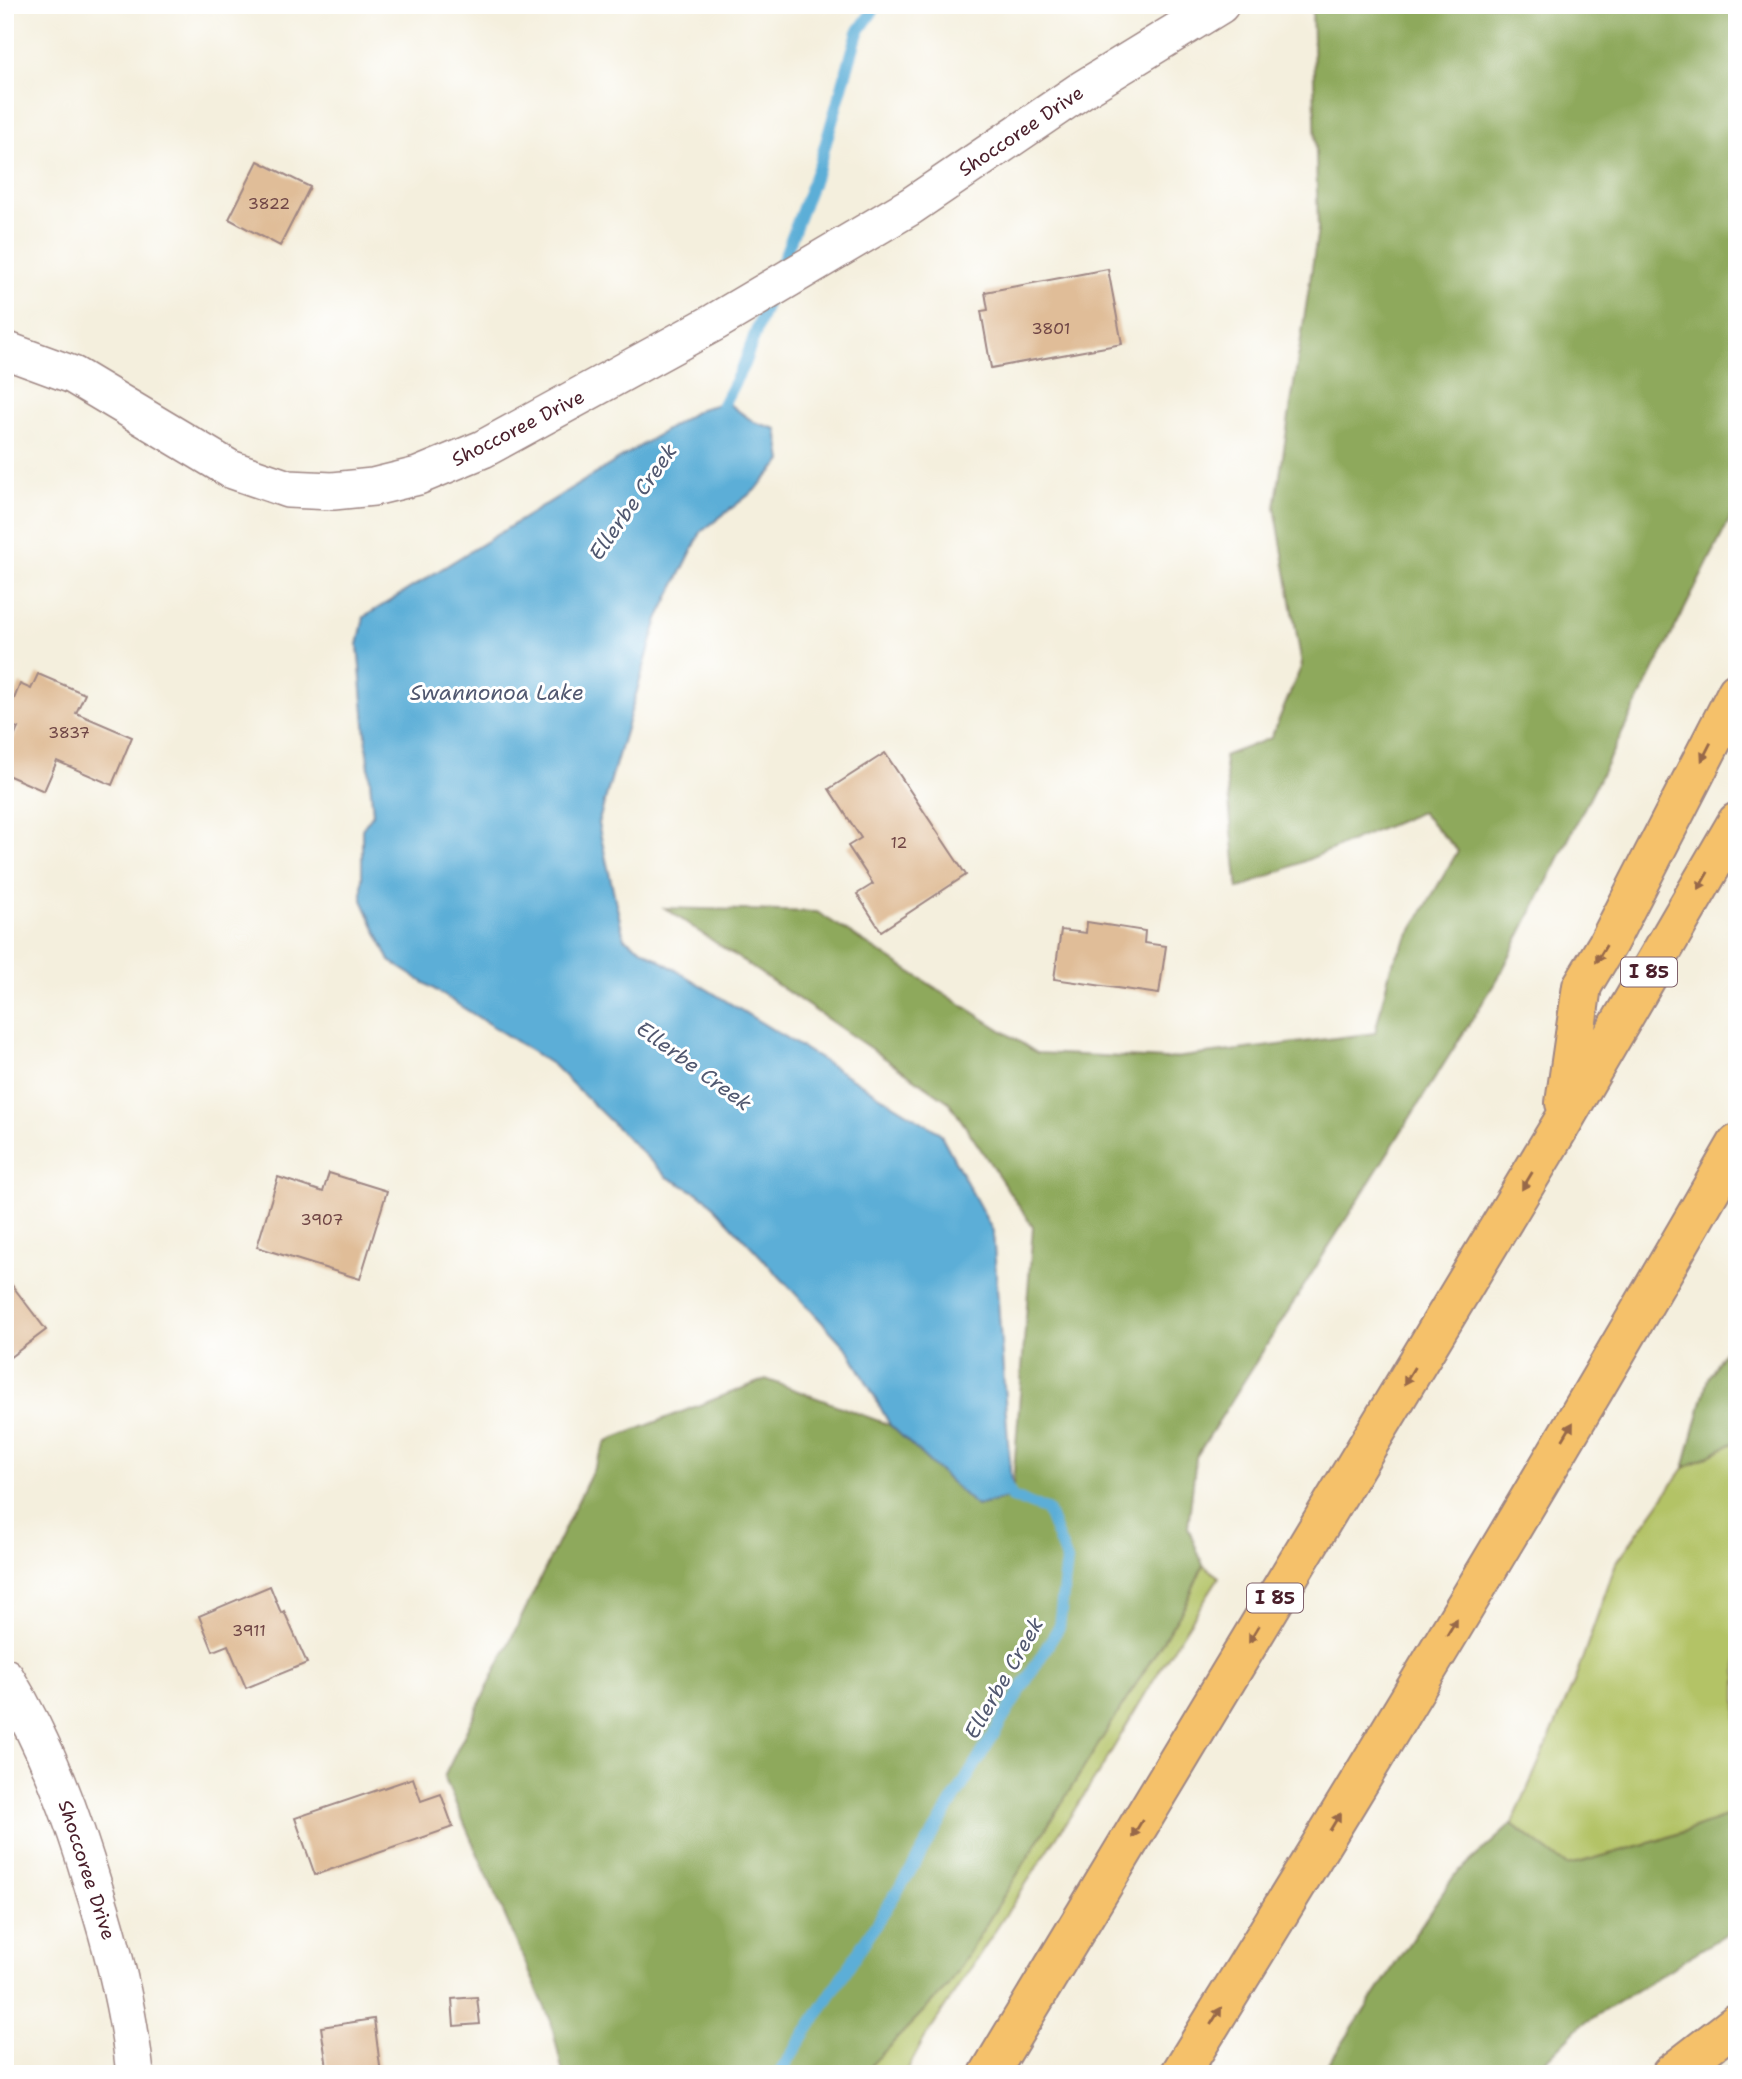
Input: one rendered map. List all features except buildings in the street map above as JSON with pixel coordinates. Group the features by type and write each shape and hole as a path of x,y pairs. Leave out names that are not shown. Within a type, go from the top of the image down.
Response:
{"main road":[{"path":"1562,1123 1582,986 1608,943 1737,692"},
{"name":"I 85","path":"989,2074 1562,1123 1737,822"},
{"path":"1180,2074 1370,1764 1737,1144"},
{"path":"1671,2074 1737,2023"}],"street":[{"name":"Shoccoree Drive","path":"5,350 73,375 230,469 288,489 333,491 373,487 418,476 483,449 715,322 911,206 1083,89 1220,5"},
{"name":"Shoccoree Drive","path":"5,1677 19,1700 56,1778 78,1836 108,1932 123,1994 135,2074"}],"green space":[{"path":"1312,5 1737,5 1737,505 1500,975 1196,1457 1188,1527 1203,1565 1186,1604 947,1987 872,2064 866,2074 563,2074 551,2021 444,1777 607,1441 766,1379 890,1425 976,1506 1012,1497 1033,1227 949,1102 665,908 817,912 1037,1053 1166,1059 1375,1033 1391,966 1458,851 1421,812 1238,889 1224,756 1271,738 1302,665 1275,507 1318,229"},
{"path":"1737,1330 1737,1441 1684,1468 1708,1378"},
{"path":"1737,1441 1737,1813 1660,1840 1567,1866 1512,1824 1573,1685 1616,1563 1684,1468"},
{"path":"1203,1565 1219,1577 1101,1769 923,2041 905,2074 866,2074 872,2064 947,1987 1186,1604"},
{"path":"1737,1813 1737,1927 1580,2026 1532,2074 1322,2074 1454,1876 1512,1824 1567,1866 1660,1840"}],"water":[{"name":"Swannonoa Lake","path":"726,402 754,422 777,429 782,461 755,490 701,532 658,619 598,824 624,938 940,1133 993,1231 1012,1497 976,1506 890,1425 850,1352 705,1197 667,1177 553,1065 390,961 362,900 362,829 373,814 358,645 364,617 700,409"}],"waterway":[{"name":"Ellerbe Creek","path":"777,276 820,163 858,32 877,5"},
{"name":"Ellerbe Creek","path":"718,414 744,364 768,299"},
{"name":"Ellerbe Creek","path":"779,2074 909,1873 1059,1627 1067,1561 1047,1510 1012,1497 1005,1483"}]}
